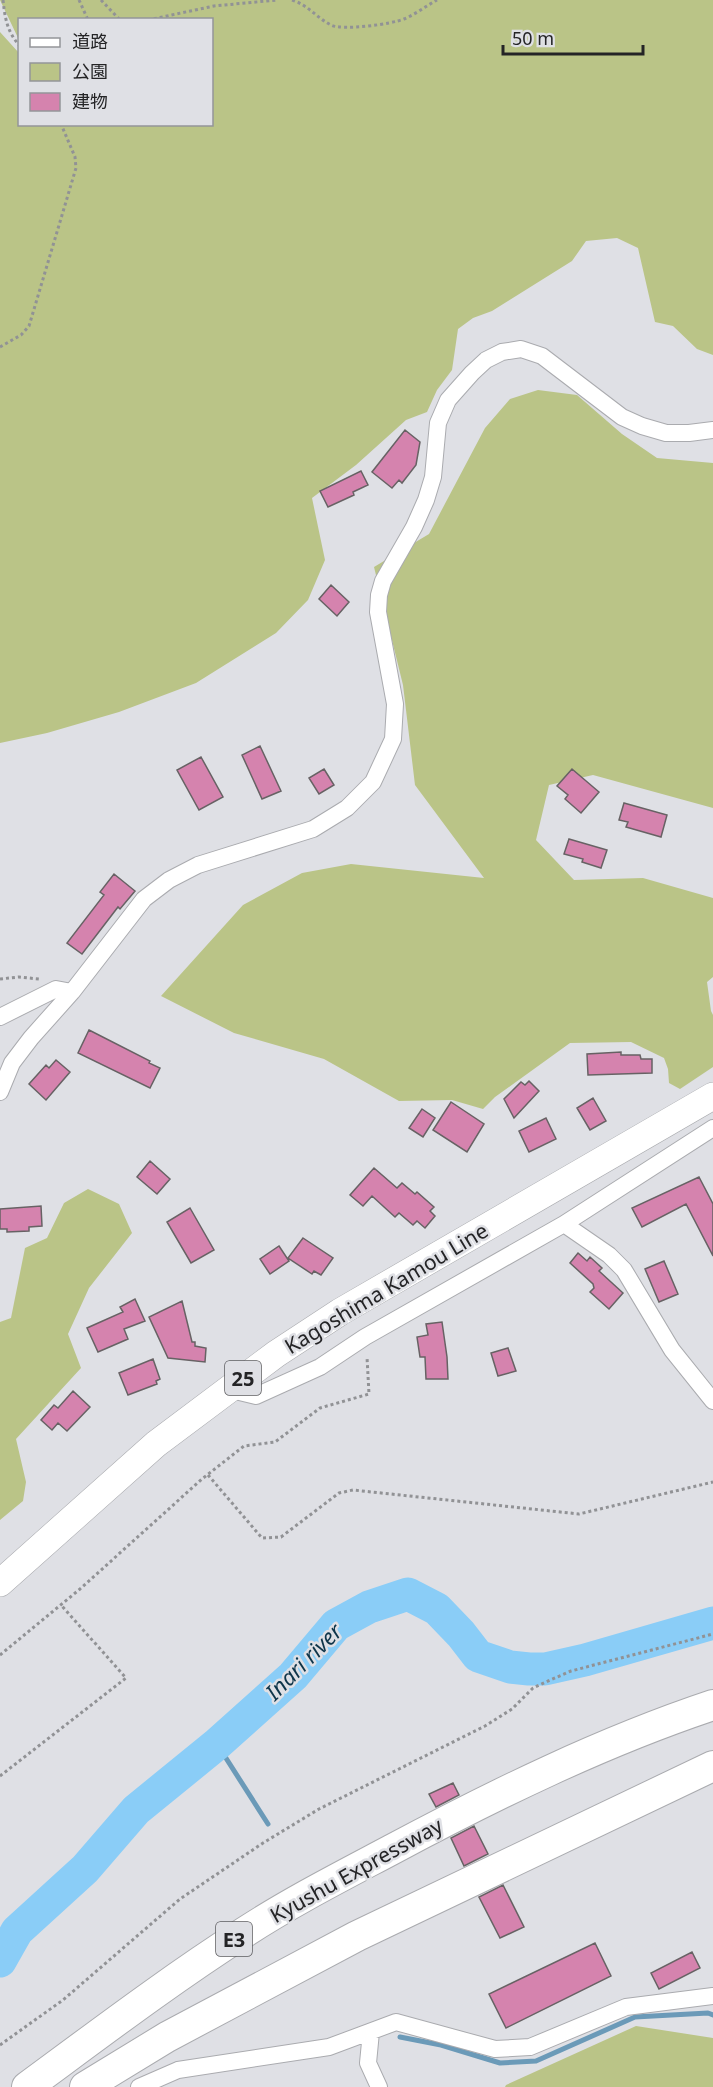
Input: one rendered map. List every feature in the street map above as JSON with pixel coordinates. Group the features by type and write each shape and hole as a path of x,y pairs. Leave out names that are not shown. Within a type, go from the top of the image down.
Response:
{"highway":[{"name":"Kyushu Expressway","path":"27,2087 164,1986 247,1930 335,1880 456,1815 560,1767 713,1705"},
{"path":"85,2087 167,2037 357,1936 713,1766"}],"main road":[{"name":"Kagoshima Kamou Line","path":"0,1583 156,1444 276,1354 340,1312 713,1096"}],"street":[{"path":"0,1092 12,1063 64,991 144,899 169,880 198,865 313,829 347,808 373,782 393,739 394,704 378,612 379,595 383,581 414,527 426,500 433,477 438,423 448,400 486,360 502,352 521,350 542,356 621,417 666,433 713,430"},
{"path":"0,1017 64,991"},
{"path":"227,1389 256,1396 320,1367 366,1337 564,1224 713,1128"},
{"path":"564,1224 609,1255 624,1270 672,1350 713,1401"},
{"path":"139,2087 178,2070 329,2047 396,2022 495,2049 530,2048 627,2007 713,1996"},
{"path":"371,2032 368,2063 379,2087"}],"path":[{"path":"3,0 10,34 18,44"},
{"path":"79,0 87,18"},
{"path":"101,0 118,18"},
{"path":"157,18 214,6 277,0"},
{"path":"292,0 305,5 333,27 343,27 405,19 437,0"},
{"path":"0,347 21,335 29,326 76,168 75,157 62,126"},
{"path":"0,979 33,977 64,991"},
{"path":"0,1655 244,1446 275,1442 320,1408 369,1394 366,1337"},
{"path":"208,1475 262,1538 281,1538 339,1493 353,1490 579,1514 713,1482"},
{"path":"0,1776 126,1678 61,1605"},
{"path":"0,2045 63,2000 180,1899 263,1843 319,1809 485,1726 512,1709 534,1688 572,1671 713,1634"},
{"path":"0,1768 7,1770"}],"green space":[{"path":"0,0 713,0 713,355 697,349 673,326 655,322 638,248 617,238 586,241 572,261 492,311 473,318 458,329 452,370 437,390 427,412 406,420 356,465 312,498 325,560 308,600 276,633 196,683 119,712 47,733 0,743 0,32 18,52 18,126 213,126 213,18 18,18 18,38"},
{"path":"538,390 577,395 622,434 657,458 713,463 713,808 593,775 549,785 536,840 574,880 643,878 713,898 713,977 707,982 713,1015 713,1067 680,1089 669,1083 664,1058 631,1042 570,1043 495,1097 483,1109 452,1100 399,1101 324,1059 234,1033 161,996 243,905 302,873 351,864 484,878 415,785 403,685 374,567 429,534 485,428 510,399"},
{"path":"88,1189 119,1204 132,1233 89,1288 68,1334 81,1368 16,1439 26,1482 23,1501 0,1520 0,1322 11,1318 25,1248 47,1238 64,1203"},
{"path":"636,2026 713,2038 713,2087 505,2087 506,2085"}],"building":[{"path":"405,430 420,442 416,465 402,483 399,480 392,488 372,472"},
{"path":"361,471 368,485 353,492 354,495 328,507 320,491"},
{"path":"331,585 349,602 337,616 319,599"},
{"path":"260,746 281,791 262,799 242,755"},
{"path":"201,757 223,797 199,810 177,770"},
{"path":"324,769 334,785 319,794 309,778"},
{"path":"572,769 599,792 581,813 565,799 568,795 557,786"},
{"path":"624,803 667,815 661,837 626,827 628,822 619,820"},
{"path":"569,839 607,850 601,868 582,862 583,859 564,854"},
{"path":"114,874 135,891 120,909 118,907 82,954 67,943 104,895 100,892"},
{"path":"89,1030 160,1068 150,1088 78,1053"},
{"path":"621,1052 621,1055 640,1055 641,1059 652,1059 652,1073 588,1075 587,1054"},
{"path":"56,1060 70,1072 46,1100 29,1084 46,1065 49,1068"},
{"path":"529,1081 539,1091 514,1118 504,1099 521,1082 525,1085"},
{"path":"593,1098 606,1121 590,1130 577,1108"},
{"path":"451,1102 484,1124 467,1152 433,1130"},
{"path":"422,1109 435,1118 423,1137 409,1128"},
{"path":"546,1118 556,1139 529,1152 519,1131"},
{"path":"150,1161 170,1179 157,1194 137,1177"},
{"path":"374,1168 397,1188 402,1183 434,1207 430,1211 435,1216 425,1228 417,1221 413,1225 399,1213 395,1217 372,1196 363,1206 350,1195"},
{"path":"699,1177 713,1204 713,1256 686,1204 642,1227 632,1208"},
{"path":"41,1206 42,1226 29,1227 29,1231 7,1232 7,1229 0,1229 0,1209"},
{"path":"190,1208 214,1250 191,1263 167,1222"},
{"path":"303,1238 333,1258 321,1275 314,1271 312,1274 288,1258"},
{"path":"279,1246 289,1261 270,1274 260,1259"},
{"path":"578,1253 587,1261 590,1257 602,1268 599,1271 623,1293 609,1309 590,1292 594,1288 593,1284 570,1263"},
{"path":"664,1261 678,1294 659,1302 645,1269"},
{"path":"135,1299 145,1321 124,1329 128,1339 98,1352 87,1328 123,1312 120,1307"},
{"path":"182,1301 192,1342 195,1342 195,1346 206,1348 205,1362 168,1358 149,1317"},
{"path":"442,1322 448,1379 426,1379 425,1357 420,1357 417,1337 428,1335 426,1324"},
{"path":"508,1348 516,1371 498,1376 491,1353"},
{"path":"153,1359 160,1379 156,1381 157,1384 128,1395 119,1373"},
{"path":"73,1391 90,1407 67,1431 58,1423 52,1430 41,1420 54,1405 58,1408"},
{"path":"453,1783 459,1795 436,1807 429,1794"},
{"path":"474,1826 488,1854 464,1866 451,1838"},
{"path":"503,1885 524,1927 500,1938 479,1897"},
{"path":"595,1943 611,1976 506,2028 489,1994"},
{"path":"692,1952 700,1968 659,1989 651,1973"}],"waterway":[{"name":"Inari river","path":"0,1961 17,1931 85,1869 136,1810 217,1744 293,1676 336,1625 369,1607 408,1594 437,1609 478,1656 510,1667 529,1669 545,1669 585,1660 713,1623"},
{"path":"217,1744 268,1824"},
{"path":"400,2037 441,2045 500,2063 536,2061 635,2017 708,2013 713,2015"}]}
